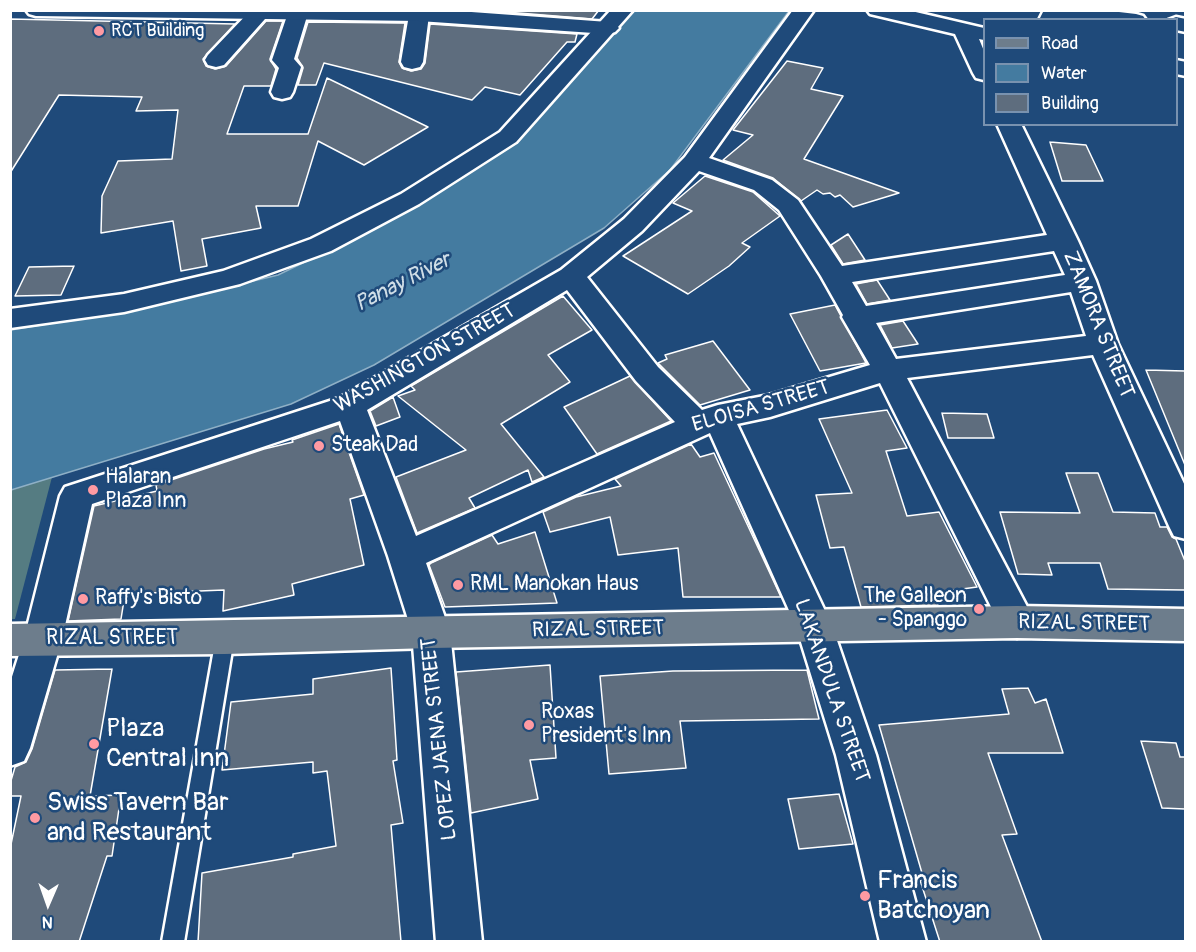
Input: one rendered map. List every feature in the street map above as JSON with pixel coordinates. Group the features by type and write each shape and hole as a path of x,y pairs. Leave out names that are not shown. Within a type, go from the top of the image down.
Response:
{"main road":[{"name":"RIZAL STREET","path":"27,639 225,638 431,632 1017,622 1185,625"}],"street":[{"path":"36,10 262,11 615,19"},
{"name":"WASHINGTON STREET","path":"27,639 77,496 350,406 571,276 633,225 694,162 804,10"},
{"path":"877,10 975,33 983,69"},
{"path":"216,60 262,11"},
{"path":"1050,18 1053,12 1115,18"},
{"path":"282,92 290,67 283,60 298,13"},
{"path":"412,62 419,15"},
{"path":"10,319 124,303 219,281 321,245 410,199 508,137 615,19"},
{"name":"ZAMORA STREET","path":"1010,126 1065,241 1082,281 1103,344 1185,526"},
{"path":"694,162 733,173 762,185 789,205 835,276 856,317 888,370 1017,622"},
{"path":"835,276 1065,241"},
{"name":"LAKANDULA STREET","path":"571,276 647,374 707,420 814,626 856,755 903,942"},
{"path":"856,317 1082,281"},
{"name":"ELOISA STREET","path":"406,556 707,420 770,405 888,370 1103,344"},
{"name":"LOPEZ JAENA STREET","path":"350,406 406,556 431,632 459,942"},
{"path":"10,748 27,639"}],"lane":[{"path":"173,942 225,638"}],"green space":[{"path":"52,477 15,619 11,619 11,490"}],"water":[{"name":"Panay River","path":"630,11 789,11 670,170 604,228 374,365 291,404 11,490 11,330 139,309 278,275 395,218 505,149"}],"building":[{"path":"482,10 599,10 592,19"},
{"path":"10,19 235,24 203,59 206,66 215,69 226,66 266,21 283,21 270,59 276,69 271,86 244,86 227,134 308,134 327,78 428,127 364,165 318,141 298,206 256,206 261,228 202,239 207,266 181,271 173,221 101,233 102,196 118,161 172,159 178,110 136,111 142,97 59,95 10,173"},
{"path":"308,22 405,23 399,62 402,68 411,71 421,69 425,63 430,24 577,34 575,42 567,42 520,95 485,87 472,100 324,63 316,85 298,85 303,68 297,58"},
{"path":"787,61 823,68 811,89 843,96 804,159 899,193 853,207 840,195 835,197 830,193 823,194 817,190 801,201 773,178 723,160 753,135 733,130"},
{"path":"1050,142 1086,145 1103,181 1062,181"},
{"path":"705,176 753,192 780,216 742,243 750,247 729,266 688,294 623,256 692,211 673,203"},
{"path":"848,234 865,260 843,264 831,245"},
{"path":"74,266 61,295 15,296 29,267"},
{"path":"877,280 890,300 867,304 856,284"},
{"path":"563,296 592,330 548,355 570,382 501,424 544,477 532,482 528,470 469,498 475,508 417,533 396,477 466,450 398,396 415,390 411,386"},
{"path":"835,305 866,363 820,371 790,314"},
{"path":"903,321 918,344 892,348 880,325"},
{"path":"713,341 750,390 700,405 658,363 667,359 665,355"},
{"path":"1146,370 1185,371 1185,465"},
{"path":"630,376 671,421 597,454 564,407"},
{"path":"393,397 400,417 376,426 370,411"},
{"path":"887,410 907,448 886,451 907,516 939,512 977,587 933,593 938,605 861,607 844,547 830,548 816,495 852,493 819,419"},
{"path":"942,413 987,414 994,438 948,438"},
{"path":"339,424 364,495 350,499 364,565 292,584 294,595 223,611 224,590 125,594 121,619 68,621 94,506 157,491 156,485 264,449 293,442 292,440"},
{"path":"691,444 700,457 714,453 781,597 683,597 678,548 618,555 610,517 550,532 543,512 576,497 621,486 615,479"},
{"path":"1066,473 1098,473 1113,512 1155,513 1160,527 1167,527 1172,537 1176,539 1185,561 1185,590 1108,589 1100,563 1048,563 1052,575 1018,574 1000,512 1080,513"},
{"path":"535,532 557,603 445,607 429,565 431,563 492,535 498,544"},
{"path":"550,665 556,758 530,760 538,799 471,813 456,672"},
{"path":"391,668 397,760 393,761 403,823 391,825 401,942 198,942 202,873 293,857 293,854 336,846 327,771 313,773 313,762 222,770 231,702 313,694 313,679"},
{"path":"112,669 90,796 121,795 112,856 107,856 79,942 10,942 10,849 21,796 10,796 10,784 15,767 26,762 32,749 55,670"},
{"path":"807,670 819,719 680,721 686,768 609,774 600,676 673,671"},
{"path":"1028,688 1035,703 1046,699 1063,753 988,753 1017,834 1002,835 1042,942 940,942 920,880 924,880 879,725 1009,714 1002,689"},
{"path":"1141,741 1176,743 1180,757 1185,757 1185,809 1162,808"},
{"path":"839,794 853,844 799,849 788,799"}],"place":[{"name":"RCT Building","path":"99,31"},
{"name":"Steak Dad","path":"319,446"},
{"name":"Halaran Plaza Inn","path":"93,490"},
{"name":"RML Manokan Haus","path":"458,585"},
{"name":"Raffy's Bisto","path":"83,599"},
{"name":"The Galleon - Spanggo","path":"979,609"},
{"name":"Roxas President's Inn","path":"529,725"},
{"name":"Plaza Central Inn","path":"94,744"},
{"name":"Swiss Tavern Bar and Restaurant","path":"35,818"},
{"name":"Francis Batchoyan","path":"865,896"}]}
